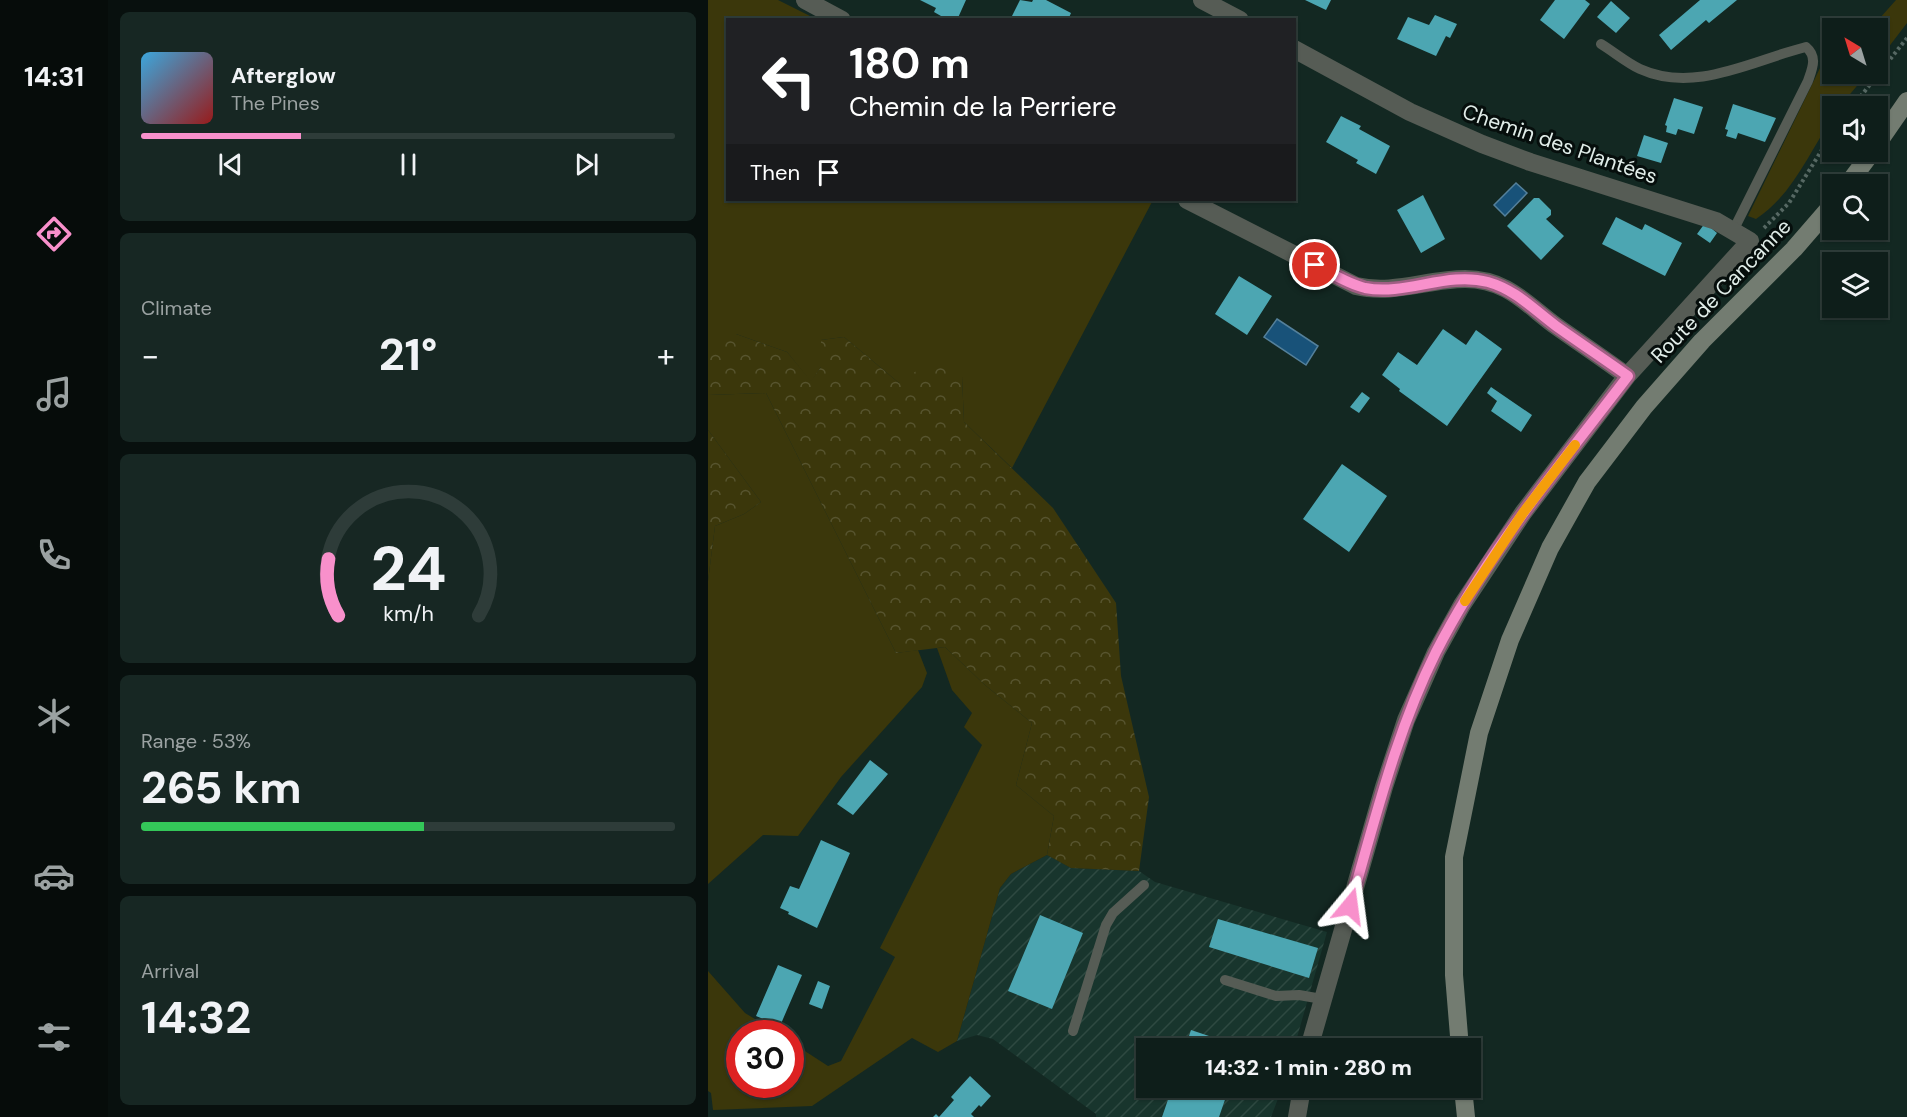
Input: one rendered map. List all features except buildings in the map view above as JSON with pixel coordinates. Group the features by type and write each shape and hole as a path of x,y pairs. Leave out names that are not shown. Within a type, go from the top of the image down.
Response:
{"main road":[{"path":"1888,129 1907,101"},
{"name":"Route de Cancanne","path":"1459,1038 1454,975 1454,857 1479,733 1510,640 1550,548 1587,482 1644,406 1702,341 1794,249 1822,217"},
{"path":"1464,1098 1466,1117"}],"street":[{"path":"806,0 838,18"},
{"path":"1202,0 1236,18"},
{"name":"Chemin des Plantées","path":"1296,50 1410,112 1482,144 1530,162 1716,221 1750,240"},
{"path":"1189,201 1356,286 1394,289 1466,279 1504,288 1523,298 1554,324 1628,376"},
{"path":"1312,1038 1391,765 1406,720 1436,652 1462,605 1517,521 1628,376 1750,240"},
{"path":"1297,1117 1300,1098"}],"lane":[{"path":"1601,44 1640,69 1687,78 1722,74 1806,47 1811,51 1814,61 1808,81 1733,231"},
{"path":"1073,1031 1106,925 1113,913 1144,885"},
{"path":"1225,980 1276,996 1299,994 1322,999"}],"path":[{"path":"1861,96 1907,38"},
{"path":"1750,240 1789,203 1822,150"}],"shaded area":[{"path":"1047,855 1071,868 1139,871 1155,882 1327,932 1297,1038 1136,1038 1136,1098 1278,1098 1271,1117 1096,1117 1096,1114 993,1039 977,1035 957,1041 1000,888 1011,874"}],"green space":[{"path":"708,0 778,0 814,18 726,18 726,201 1152,201 1012,468 964,422 962,377 899,383 844,337 821,340 821,367 811,382 787,352 736,334 708,334"},
{"path":"1896,0 1907,0 1907,23 1888,48 1888,18 1880,18"},
{"path":"1822,64 1822,84 1859,84 1848,96 1822,96 1822,135 1780,198 1756,219 1748,216"},
{"path":"708,334 736,334 787,352 811,381 821,367 821,340 844,337 899,383 932,360 962,377 964,422 1053,508 1116,603 1121,676 1149,797 1139,871 1071,868 1047,855 1054,816 1016,785 1032,723 985,685 945,647 896,653 766,393 708,395"},
{"path":"766,393 896,653 918,650 927,673 922,687 841,777 798,836 763,835 708,884 708,581 715,526 744,514 761,502 708,430 708,395"},
{"path":"708,430 761,502 744,514 715,526 708,581"},
{"path":"945,647 985,685 1032,723 1016,785 1054,816 1047,855 1011,874 1000,888 957,1041 938,1052 912,1038 812,1106 713,1110 711,1093 708,1091 708,971 745,1013 757,1020 726,1020 726,1098 804,1098 804,1050 828,1066 841,1061 895,957 880,948 982,745 964,727 972,713 952,690 937,648"}],"water":[{"path":"1516,183 1527,193 1505,216 1494,205"},
{"path":"1277,319 1318,346 1306,365 1264,337"}],"slow traffic":[{"path":"1465,601 1493,555 1575,445"}],"route":[{"path":"1315,265 1356,286 1367,288 1394,289 1466,279 1504,288 1523,298 1554,324 1628,376 1493,555 1436,652 1406,720 1350,906"}]}
